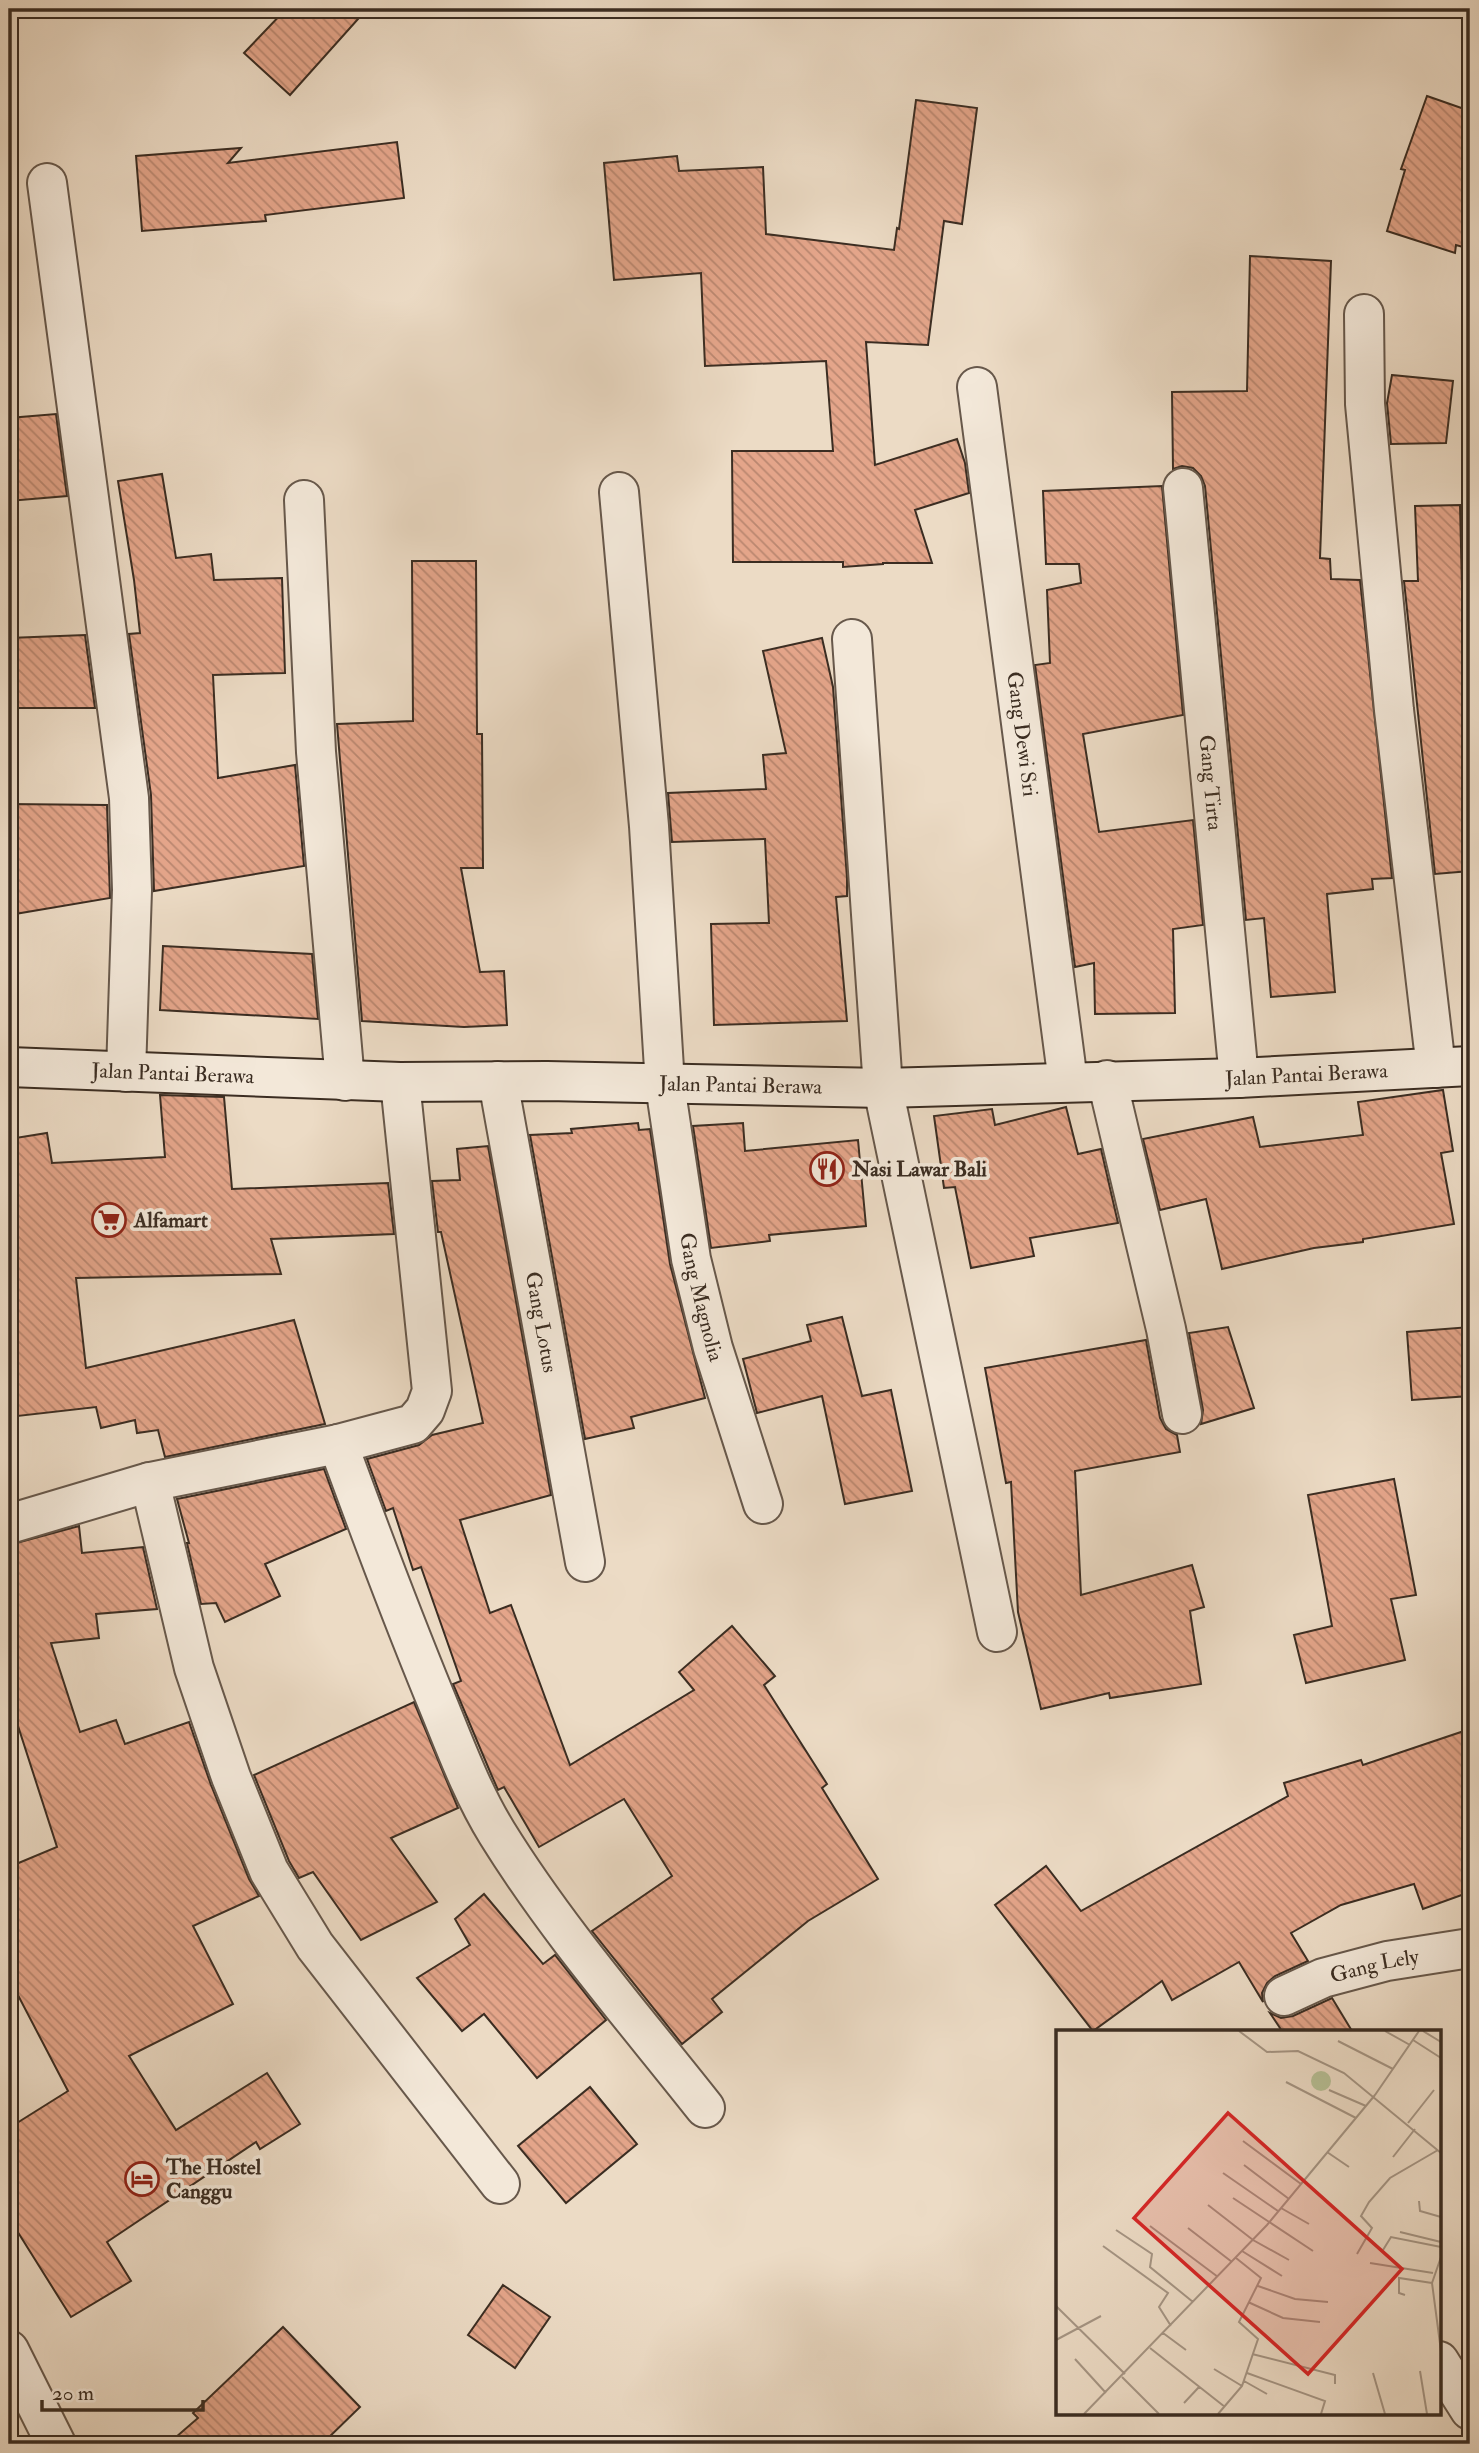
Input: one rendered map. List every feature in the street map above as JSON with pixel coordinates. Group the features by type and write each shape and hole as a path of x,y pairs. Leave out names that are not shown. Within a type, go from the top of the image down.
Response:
{"street":[{"path":"47,183 129,798 132,890 126,1072"},
{"path":"1364,314 1365,404 1394,710 1453,1067"},
{"name":"Gang Dewi Sri","path":"977,387 1068,1082"},
{"name":"Gang Tirta","path":"1183,488 1239,1078"},
{"name":"Gang Magnolia","path":"619,492 649,826 665,1085 691,1259 713,1349 763,1504"},
{"path":"304,500 316,752 345,1081"},
{"path":"852,639 883,1088 997,1632"},
{"name":"Jalan Pantai Berawa","path":"9,1067 345,1081 883,1088 1239,1078 1453,1067"},
{"path":"1107,1080 1166,1329 1182,1414"},
{"name":"Gang Lotus","path":"498,1081 585,1562"},
{"path":"9,1524 150,1482 338,1444 413,1424 425,1410 432,1391 400,1082"},
{"path":"338,1444 387,1577 464,1768 496,1831 564,1930 705,2108"},
{"path":"150,1482 194,1668 231,1777 269,1871 315,1947 500,2184"},
{"name":"Gang Lely","path":"1284,1996 1323,1978 1387,1961 1470,1948"},
{"path":"9,2350 56,2444"},
{"path":"1440,2363 1470,2410"}],"building":[{"path":"286,9 367,9 290,95 244,53"},
{"path":"1427,96 1470,111 1470,249 1456,245 1455,253 1387,231 1405,170 1401,169"},
{"path":"916,100 977,108 962,224 944,221 928,345 866,342 875,465 957,439 965,463 969,493 915,510 932,563 883,563 843,567 843,562 733,562 732,451 833,451 826,361 705,366 701,273 614,280 604,163 677,156 679,171 763,167 766,234 894,250"},
{"path":"397,142 404,198 265,215 266,221 142,231 136,156 241,148 228,163"},
{"path":"1250,256 1331,261 1320,558 1330,559 1331,579 1360,580 1392,878 1372,879 1373,889 1327,894 1335,992 1271,997 1264,918 1246,920 1205,486 1201,476 1193,468 1182,466 1173,469 1172,392 1247,391"},
{"path":"1392,375 1453,381 1446,443 1391,444 1387,403"},
{"path":"56,414 67,496 9,501 9,418"},
{"path":"162,474 176,558 211,554 214,580 282,578 285,673 213,675 218,778 295,765 304,866 154,891 151,795 129,634 140,633 118,481"},
{"path":"1162,486 1183,715 1083,734 1099,832 1193,820 1203,925 1173,929 1175,1013 1095,1014 1094,963 1075,967 1035,665 1050,663 1047,590 1081,583 1079,564 1046,564 1043,491"},
{"path":"1460,505 1462,588 1467,588 1470,629 1470,871 1435,874 1404,581 1418,581 1415,506"},
{"path":"412,561 476,561 477,734 482,734 483,868 461,868 480,972 504,971 507,1025 464,1027 362,1021 337,724 413,721"},
{"path":"85,635 95,708 9,708 9,638"},
{"path":"822,638 833,687 847,878 847,896 836,897 847,1021 714,1025 711,924 769,923 765,839 672,842 668,793 766,789 763,755 786,753 763,651"},
{"path":"9,804 107,805 110,898 9,915"},
{"path":"163,946 312,954 318,1019 160,1010"},
{"path":"1443,1090 1453,1151 1441,1153 1454,1224 1363,1239 1363,1242 1314,1248 1222,1269 1206,1199 1160,1210 1143,1139 1253,1117 1260,1147 1363,1135 1358,1102"},
{"path":"160,1095 224,1097 232,1189 388,1183 394,1234 271,1239 281,1274 76,1278 86,1368 294,1320 325,1424 165,1457 158,1430 137,1433 135,1420 101,1428 96,1407 9,1417 9,1139 47,1133 52,1163 165,1157"},
{"path":"1066,1107 1078,1154 1101,1149 1118,1223 1030,1238 1034,1256 971,1268 955,1187 944,1188 934,1116 992,1109 995,1125"},
{"path":"638,1123 639,1130 650,1129 670,1264 705,1398 631,1417 634,1428 585,1439 530,1135 572,1133 571,1129"},
{"path":"743,1123 745,1151 858,1140 866,1226 769,1235 770,1241 711,1248 693,1126"},
{"path":"488,1146 551,1495 460,1520 490,1613 511,1605 570,1765 694,1690 679,1672 732,1626 775,1676 764,1685 827,1784 822,1788 878,1879 808,1921 712,1999 722,2012 682,2044 592,1931 672,1876 624,1799 539,1847 504,1787 498,1790 453,1684 461,1681 421,1567 413,1570 393,1508 386,1511 367,1459 419,1445 432,1435 483,1423 441,1232 438,1232 432,1181 460,1180 457,1149"},
{"path":"842,1317 862,1396 891,1390 912,1491 845,1504 822,1396 757,1413 743,1359 811,1341 807,1325"},
{"path":"1228,1327 1254,1408 1201,1424 1203,1410 1189,1333"},
{"path":"1470,1327 1470,1396 1412,1400 1407,1332"},
{"path":"1146,1340 1160,1418 1166,1429 1177,1435 1180,1452 1075,1471 1081,1595 1192,1565 1204,1607 1190,1611 1201,1684 1110,1698 1109,1693 1041,1709 1018,1612 1011,1482 1006,1483 985,1368"},
{"path":"324,1469 346,1529 265,1564 280,1596 225,1622 216,1603 201,1604 177,1499"},
{"path":"1394,1479 1416,1595 1391,1599 1405,1660 1306,1683 1294,1635 1332,1626 1308,1495"},
{"path":"79,1526 82,1553 143,1547 157,1609 96,1614 99,1638 51,1643 80,1732 116,1720 125,1744 189,1722 211,1785 249,1879 259,1896 193,1926 233,2004 129,2056 176,2130 267,2073 300,2124 260,2149 256,2142 107,2242 131,2281 71,2317 9,2218 9,2128 68,2091 9,1978 9,1867 57,1847 9,1698 9,1545"},
{"path":"414,1702 458,1808 391,1838 437,1902 361,1940 313,1872 299,1878 289,1861 254,1775"},
{"path":"1470,1729 1470,1892 1423,1909 1414,1884 1341,1905 1291,1933 1308,1961 1275,1976 1267,1983 1262,1993 1263,2002 1239,1962 1172,2000 1162,1981 1092,2030 995,1905 1046,1866 1081,1911 1288,1796 1284,1783 1361,1760 1363,1765"},
{"path":"484,1894 543,1964 555,1955 606,2020 537,2078 484,2014 462,2031 417,1978 470,1945 455,1919"},
{"path":"1332,1998 1351,2030 1281,2030 1270,2013 1281,2018 1293,2016"},
{"path":"590,2087 637,2144 566,2203 518,2146"},
{"path":"503,2285 550,2317 515,2368 468,2335"},
{"path":"283,2327 360,2407 322,2444 168,2444 198,2418 193,2413"}],"place":[{"name":"Nasi Lawar Bali","path":"827,1169"},
{"name":"Alfamart","path":"109,1220"},
{"name":"The Hostel Canggu","path":"142,2179"}]}
